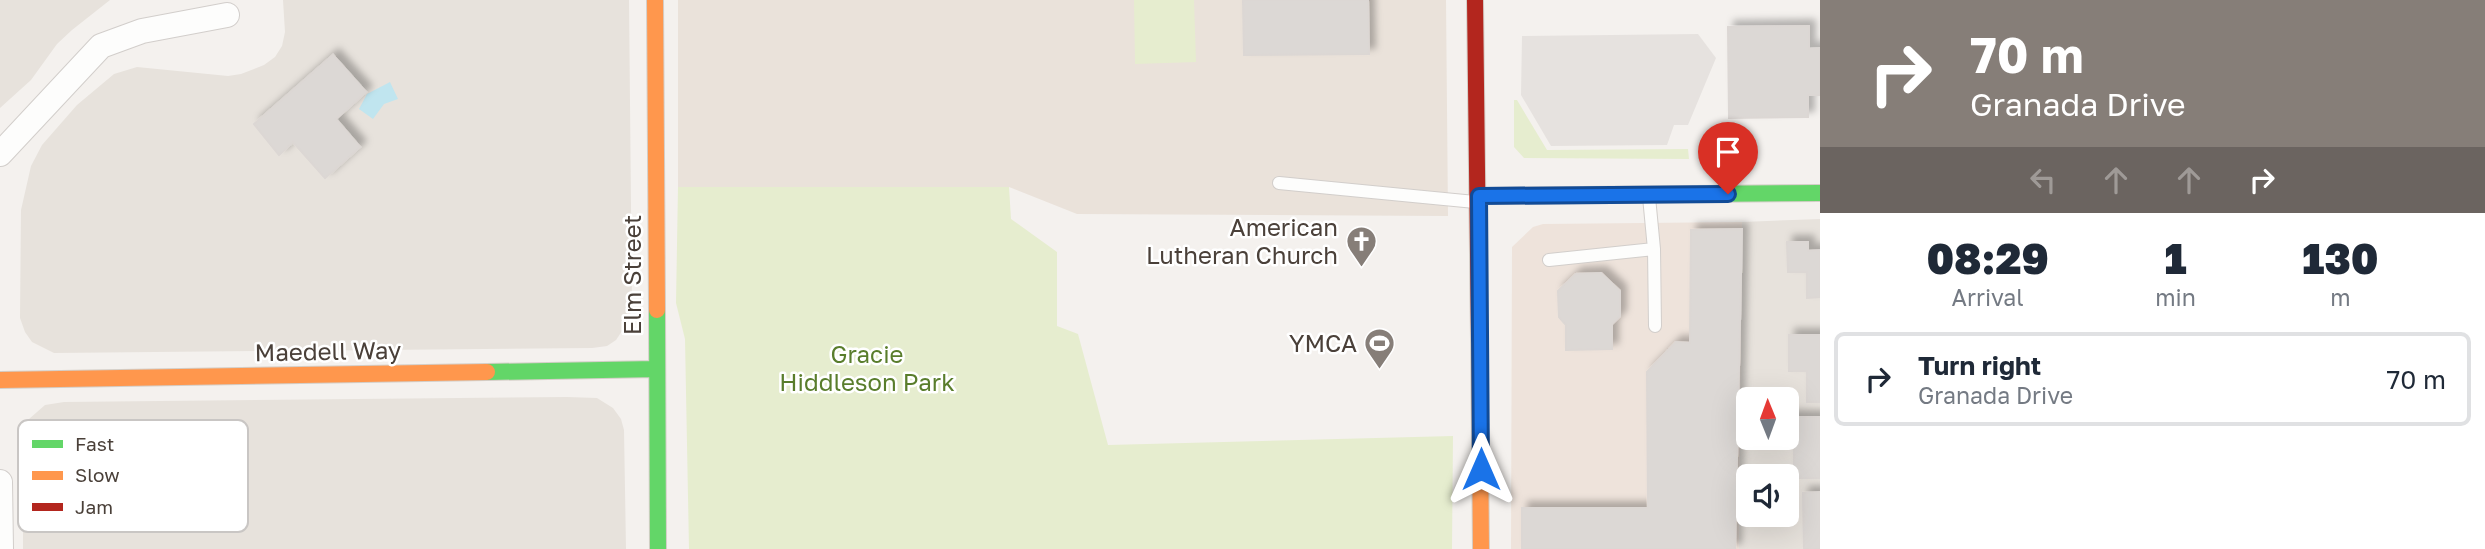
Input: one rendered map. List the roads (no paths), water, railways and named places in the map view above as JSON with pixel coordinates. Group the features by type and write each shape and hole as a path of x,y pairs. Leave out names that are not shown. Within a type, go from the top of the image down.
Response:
{"street":[{"name":"Elm Street","path":"654,0 658,549"},
{"path":"1475,0 1481,549"},
{"path":"0,154 101,46 142,31 227,15"},
{"path":"1479,199 1820,193"},
{"name":"Maedell Way","path":"0,380 656,369"},
{"path":"0,482 1,549"}],"lane":[{"path":"1279,183 1479,199"},
{"path":"1648,194 1654,249 1655,326"},
{"path":"1549,260 1654,249"}],"water":[{"path":"390,82 398,99 384,104 373,119 359,109 367,94"}],"place":[{"name":"American Lutheran Church","path":"1361,269"},
{"name":"YMCA","path":"1380,371"}],"park label":[{"name":"Gracie Hiddleson Park","path":"867,369"}]}
